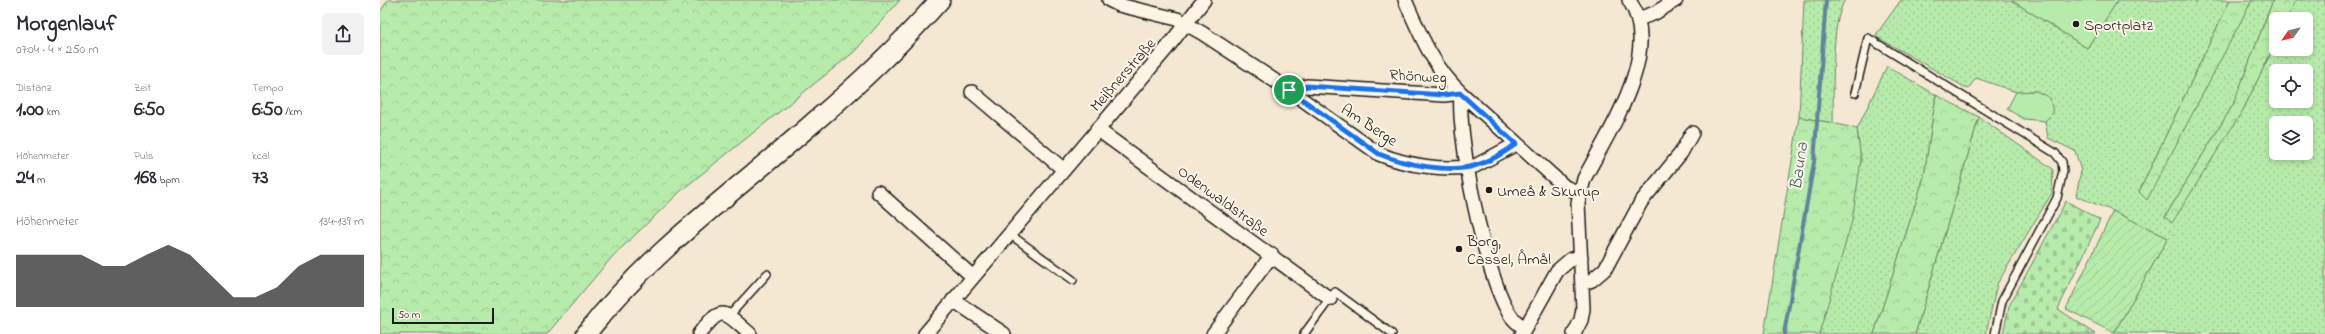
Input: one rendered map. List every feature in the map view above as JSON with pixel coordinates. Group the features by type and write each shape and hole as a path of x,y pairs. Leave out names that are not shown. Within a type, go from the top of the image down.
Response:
{"main road":[{"path":"586,334 609,304 670,244 814,123 902,43 940,0"}],"street":[{"name":"Am Berge","path":"1109,0 1119,5 1163,14 1186,24 1289,90 1379,154 1390,158 1440,168 1467,167 1475,166 1516,144"},
{"name":"Meißnerstraße","path":"925,334 1062,169 1186,24 1204,0"},
{"path":"1405,0 1433,60 1447,80 1460,93 1467,167 1497,286 1509,312 1523,331 1557,271 1571,259 1581,257"},
{"path":"1574,334 1581,320 1583,309 1578,214 1580,193 1584,179 1626,97 1636,69 1640,35 1638,19 1629,0"},
{"path":"1638,19 1655,13 1676,0"},
{"name":"Rhönweg","path":"1289,90 1307,86 1444,95 1460,93 1565,186 1580,193"},
{"path":"972,92 1062,169"},
{"name":"Odenwaldstraße","path":"1096,129 1272,255 1330,299"},
{"path":"1582,284 1592,280 1605,268 1641,202 1680,153 1692,133"},
{"path":"878,192 972,276"},
{"path":"1213,334 1272,255"},
{"path":"953,300 1004,334"},
{"path":"699,334 714,316 721,314 729,316 750,334"}],"lane":[{"path":"1855,93 1868,38 2055,153 2062,162 2064,171 2057,198 2002,302 1995,334"},
{"path":"1008,234 1073,280"},
{"path":"729,316 767,274"},
{"path":"1304,334 1335,292 1392,334"}],"green space":[{"path":"388,0 900,0 854,52 683,189 612,257 547,334 380,334 380,12"},
{"path":"1804,0 1845,0 1840,11 1835,41 1833,123 1799,117"},
{"path":"1901,0 2011,0 2087,48 2118,0 2193,0 2196,3 2198,0 2230,0 2139,192 2146,199 2252,0 2273,0 2233,105 2165,217 2243,110 2269,56 2313,56 2313,12 2290,12 2296,0 2325,0 2325,334 2114,333 2168,238 2113,211 2076,196 2081,171 2075,151 2048,138 2045,121 2053,113 2036,91 2016,92 1976,78 1968,89 1875,36"},
{"name":"Sportplatz","path":"2011,0 2118,0 2087,48"},
{"path":"2230,0 2252,0 2147,200 2139,192"},
{"path":"2273,0 2296,0 2290,12 2269,12 2269,56 2243,110 2172,223 2165,217 2233,105"},
{"path":"1887,66 1936,95 1924,177 1874,334 1819,334 1861,160 1857,129"},
{"path":"2036,91 2050,98 2053,113 2045,121 2024,119 2007,109 2016,92"},
{"path":"1936,95 1979,117 1915,334 1874,334 1924,177"},
{"path":"1799,117 1857,129 1861,160 1852,221 1819,334 1764,334"},
{"path":"1979,117 2053,169 2052,193 1997,284 1986,334 1915,334"},
{"path":"2066,201 2100,220 2058,309 2096,334 2003,334 2009,306"},
{"path":"2113,211 2168,238 2114,333 2066,309"}],"waterway":[{"name":"Bauna","path":"1784,334 1814,162 1826,0"}],"place":[{"name":"Sportplatz","path":"2076,24"},
{"name":"Umeå & Skurup","path":"1489,190"},
{"name":"Borg, Cassel, Åmål","path":"1459,249"}],"route":[{"path":"1307,86 1444,95 1460,93 1516,144 1508,150 1475,166 1440,168 1402,162 1379,154 1289,90 1307,86"}]}
